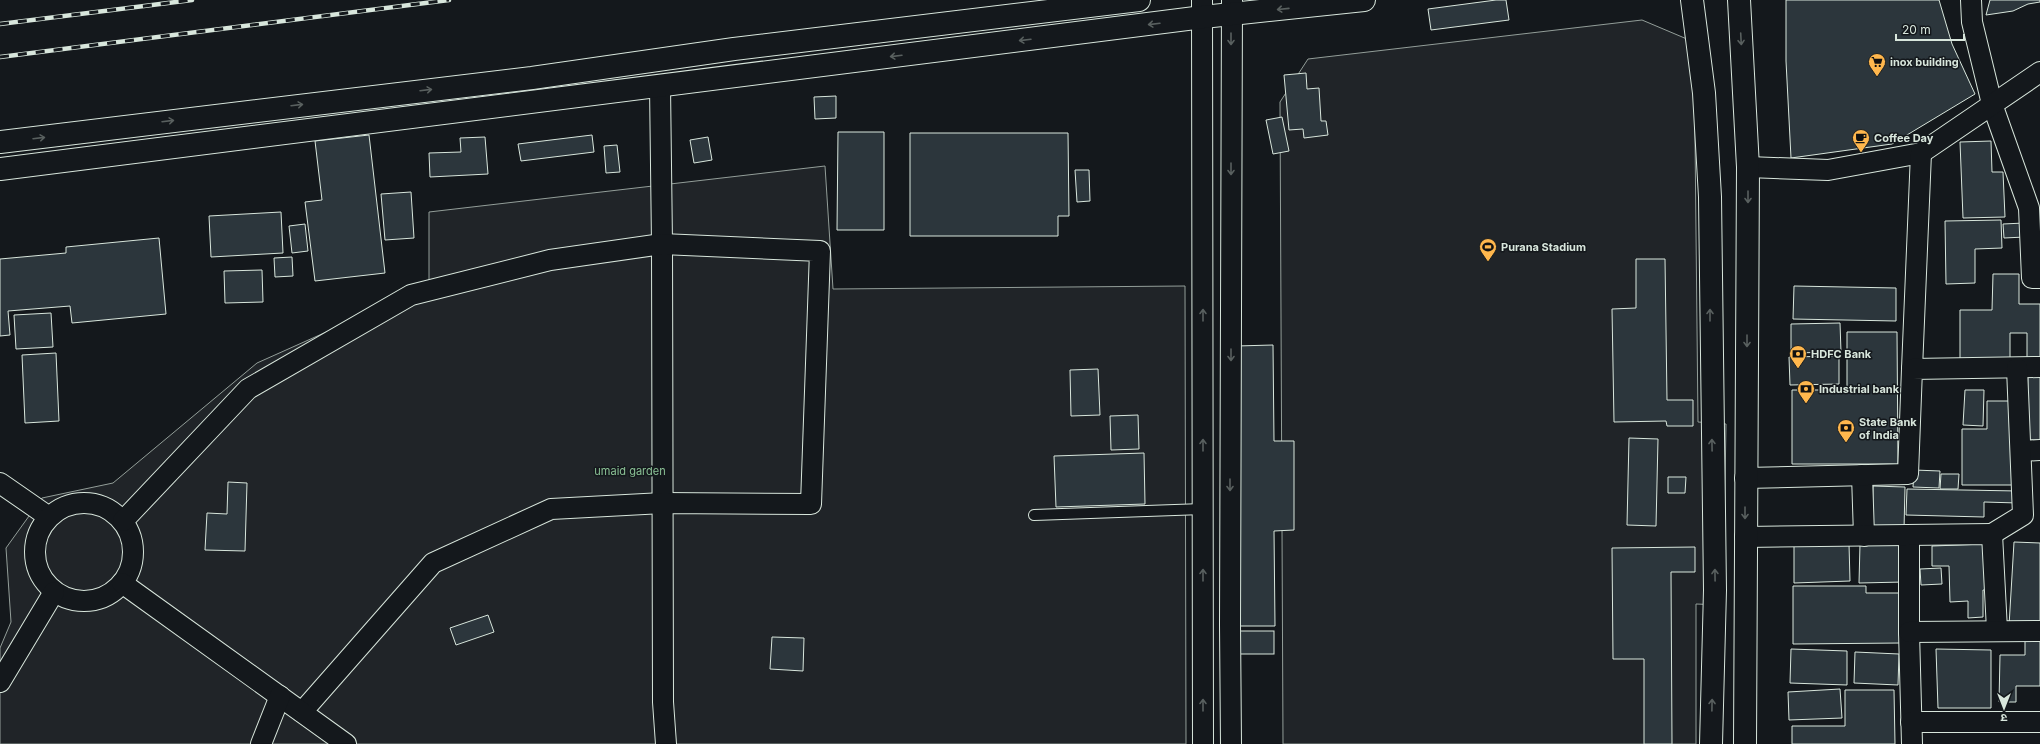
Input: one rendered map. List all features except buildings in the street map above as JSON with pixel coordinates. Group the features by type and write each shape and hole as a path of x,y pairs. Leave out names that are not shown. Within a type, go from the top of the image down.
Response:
{"main road":[{"path":"0,142 532,78 734,49 1139,0"},
{"path":"0,169 356,123 660,86 1203,9 1364,0"},
{"path":"1692,0 1704,93 1710,197 1715,590 1711,744"},
{"path":"1739,0 1748,167 1745,478 1745,744"}],"street":[{"path":"1971,0 1972,22 1992,104 2029,208 2032,278 2040,278"},
{"path":"1231,744 1232,7"},
{"path":"1203,9 1203,744"},
{"path":"1748,167 1828,170 1921,153 1992,104 2038,79"},
{"path":"660,86 664,503 663,702 666,744"},
{"path":"1745,478 1908,474 1921,153"},
{"path":"123,522 248,389 411,295 550,260 662,244 820,251 812,504 664,503 551,509 433,563 302,712"},
{"path":"1912,369 2040,367"},
{"path":"1745,537 1992,534 2023,515 2031,451 2017,368"},
{"path":"1862,475 1864,536"},
{"path":"0,483 49,517"},
{"path":"92,503 108,509 123,522 131,535 133,553 131,566 122,583 110,594 92,601 75,601 54,592 42,578 35,562 34,553 37,535 49,517 63,507 71,504 92,503"},
{"path":"1992,534 1997,630"},
{"path":"1909,535 1909,632 1912,744"},
{"path":"122,583 346,744"},
{"path":"0,682 54,592"},
{"path":"1909,632 1997,630 2040,631"},
{"path":"261,744 280,696"},
{"path":"1911,722 2040,722"}],"lane":[{"path":"1034,515 1203,509"}],"green space":[{"name":"Purana Stadium","path":"1642,20 1694,42 1698,422 1726,424 1723,605 1696,604 1696,744 1283,744 1280,102 1308,59"},
{"name":"umaid garden","path":"825,166 833,289 1185,286 1186,744 0,744 0,648 11,622 6,548 42,498 113,483 257,363 429,286 429,212"}],"railway":[{"path":"0,24 192,0"},
{"path":"0,57 449,0"}],"place":[{"name":"inox building","path":"1877,77"},
{"name":"Coffee Day","path":"1861,153"},
{"name":"Purana Stadium","path":"1488,262"},
{"name":"HDFC Bank","path":"1798,369"},
{"name":"Industrial bank","path":"1806,404"},
{"name":"State Bank of India","path":"1846,443"}]}
